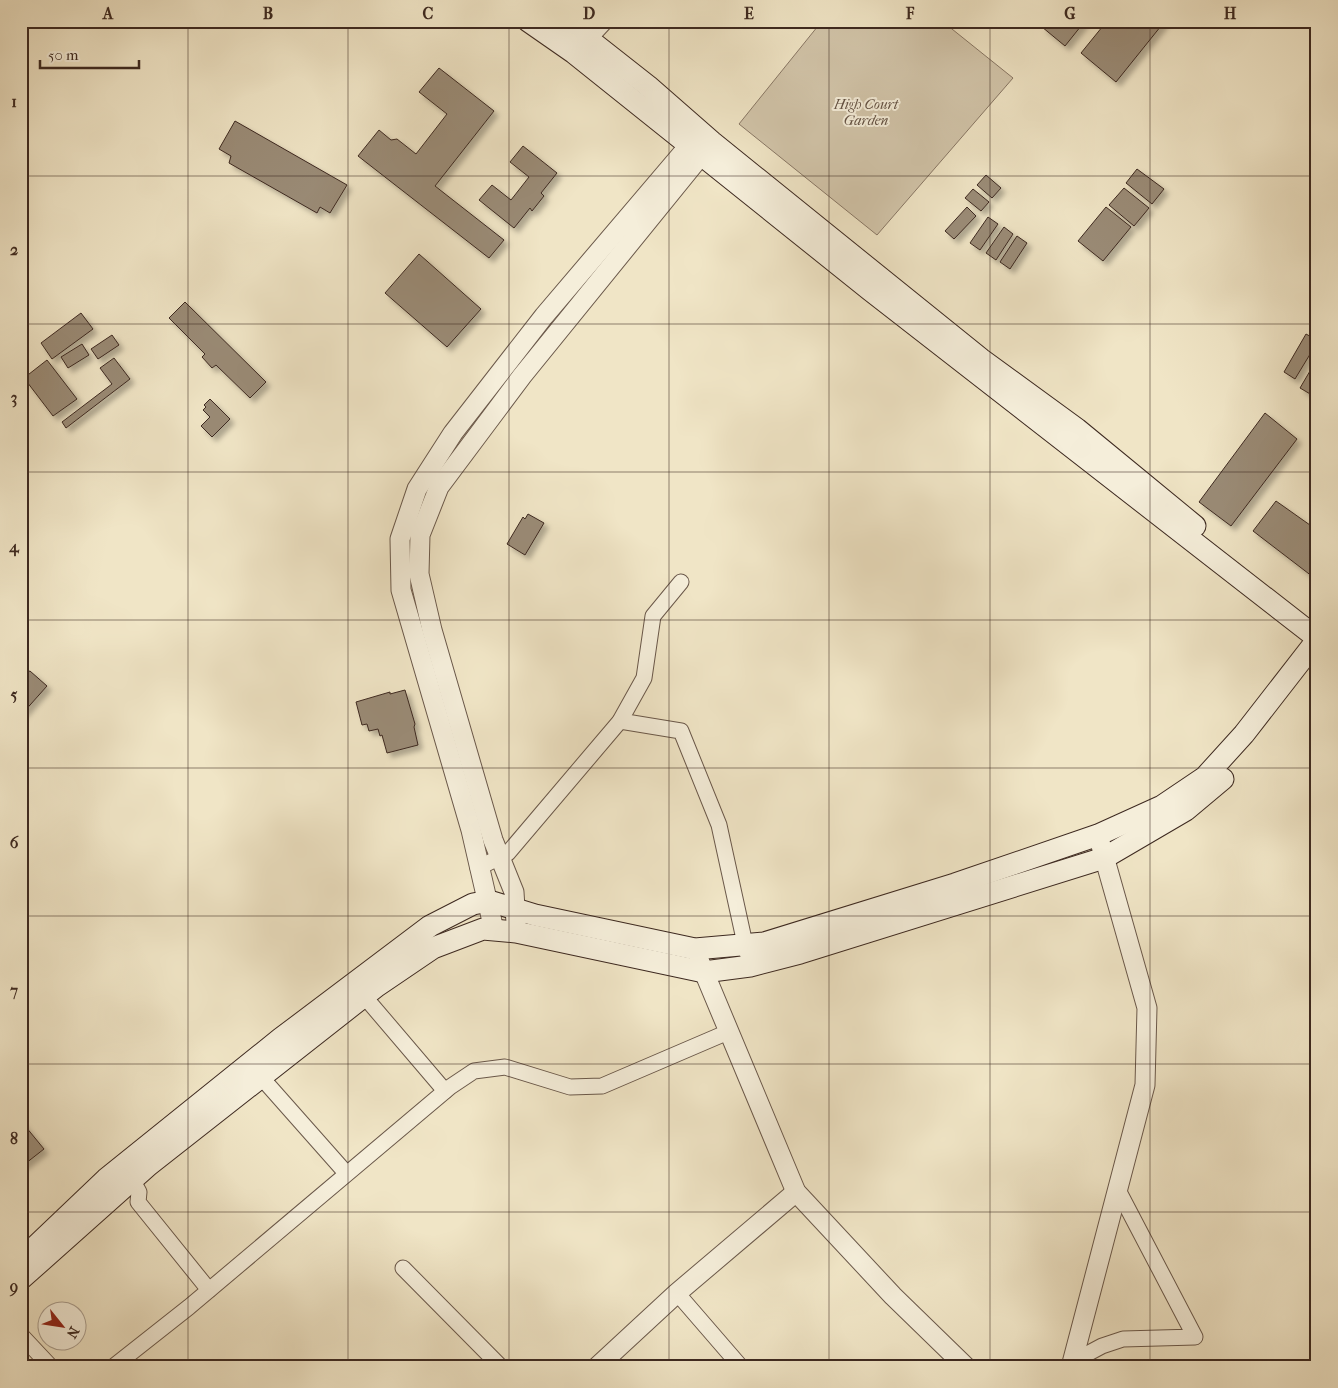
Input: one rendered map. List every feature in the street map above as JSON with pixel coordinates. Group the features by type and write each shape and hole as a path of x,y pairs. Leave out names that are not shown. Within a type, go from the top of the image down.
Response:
{"main road":[{"path":"528,21 580,45"},
{"path":"21,1279 132,1179 364,996 433,948 483,928 516,932 704,972 748,956 764,943 955,884 1098,835 1162,806 1205,777 1244,734 1317,639 700,144 580,45 562,21"},
{"path":"700,144 981,359 1077,429 1249,570 1317,621"},
{"path":"21,1260 106,1179 346,988 430,926 473,904 489,901 581,926 694,949 748,956 810,950 1104,858 1186,810 1220,782 1317,664"}],"street":[{"path":"580,45 603,21"},
{"path":"516,932 514,892 499,858 432,630 419,574 420,535 439,487 444,480 700,144"},
{"path":"494,930 489,901 478,868 471,830 401,590 400,539 417,489 452,433 544,316 700,144"},
{"path":"478,868 508,853 620,721 644,678 653,616 682,582"},
{"path":"620,721 681,731 719,825 748,956"},
{"path":"1071,1364 1145,1085 1147,1008 1098,835"},
{"path":"694,949 796,1192 893,1296 966,1367"},
{"path":"364,996 445,1091"},
{"path":"112,1367 209,1290 445,1091 474,1071 505,1067 570,1087 602,1086 728,1032"},
{"path":"260,1077 346,1173"},
{"path":"132,1179 139,1192 138,1202 209,1290"},
{"path":"1071,1364 1102,1346 1124,1339 1195,1337 1117,1188"},
{"path":"597,1367 677,1293 796,1192"},
{"path":"403,1268 501,1367"},
{"path":"677,1293 741,1367"},
{"path":"21,1335 51,1367"}],"green space":[{"name":"High Court Garden","path":"822,21 942,21 1013,78 877,235 739,124"}],"building":[{"path":"1045,21 1085,21 1065,46 1042,27 1047,23"},
{"path":"1107,21 1165,21 1116,82 1081,53"},
{"path":"439,68 494,111 435,186 504,240 489,258 358,156 379,130 391,140 397,139 416,154 447,114 419,92"},
{"path":"235,121 347,185 330,213 320,207 317,213 229,163 231,156 219,149"},
{"path":"523,146 557,173 541,193 544,196 532,211 530,208 514,228 479,200 492,185 511,200 529,177 510,162"},
{"path":"1137,169 1164,189 1152,204 1126,183"},
{"path":"986,175 1001,188 992,198 977,185"},
{"path":"1124,188 1149,208 1134,226 1109,205"},
{"path":"973,189 989,202 981,211 965,198"},
{"path":"967,207 976,216 954,239 945,231"},
{"path":"1106,207 1131,227 1103,261 1078,241"},
{"path":"988,217 998,224 980,250 970,243"},
{"path":"1004,227 1013,234 996,260 986,253"},
{"path":"1017,236 1027,243 1010,269 1000,262"},
{"path":"419,254 481,309 447,347 385,293"},
{"path":"185,302 266,382 250,398 216,365 212,368 202,357 205,354 169,318"},
{"path":"81,313 93,329 52,359 41,343"},
{"path":"1306,334 1317,340 1317,354 1312,351 1295,379 1284,372"},
{"path":"112,335 119,345 98,359 91,349"},
{"path":"82,344 89,355 68,368 61,357"},
{"path":"114,358 130,379 66,428 62,422 112,384 100,368"},
{"path":"1317,359 1317,398 1300,388"},
{"path":"47,360 77,399 53,416 24,378"},
{"path":"210,399 230,419 212,437 201,426 210,417 203,410 206,407 204,405"},
{"path":"1265,413 1297,439 1231,526 1199,502"},
{"path":"1276,501 1317,530 1317,580 1253,531"},
{"path":"528,514 544,523 525,555 507,544 523,517 525,519"},
{"path":"21,671 24,673 30,671 47,686 22,714"},
{"path":"405,690 415,724 418,745 387,753 382,735 380,736 378,729 369,731 367,724 362,725 356,702 390,692 390,694"},
{"path":"21,1121 44,1149 21,1167"}]}
